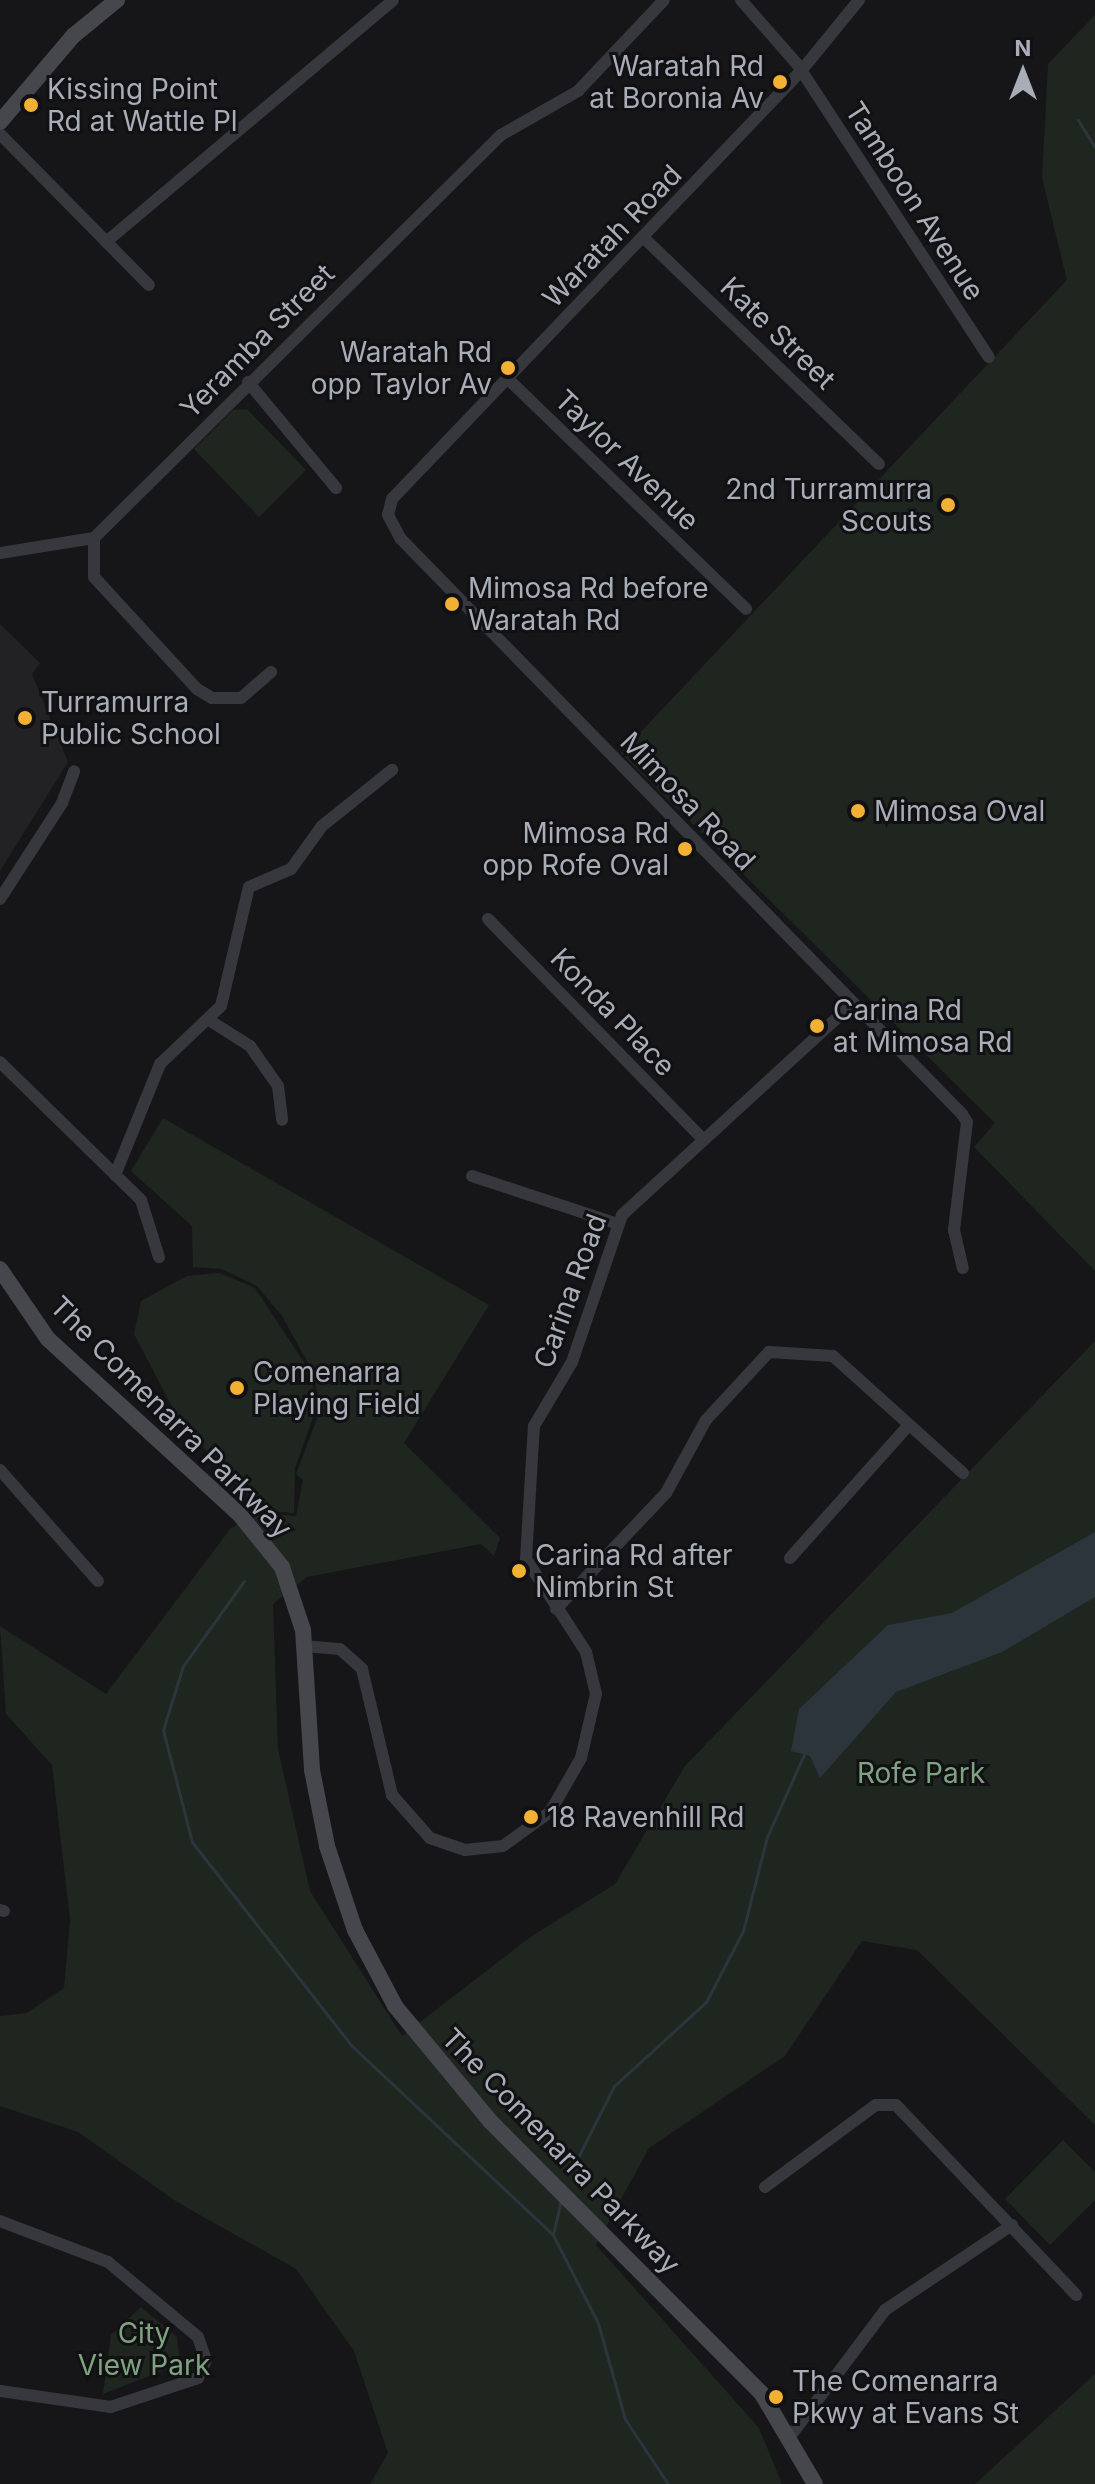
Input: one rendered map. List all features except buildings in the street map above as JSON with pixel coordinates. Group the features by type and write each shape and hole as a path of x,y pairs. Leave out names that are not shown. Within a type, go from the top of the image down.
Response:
{"main road":[{"path":"0,122 73,36 117,0"},
{"name":"The Comenarra Parkway","path":"0,1269 64,1355 270,1548 295,1596 304,1646 312,1770 327,1846 355,1930 395,2006 490,2121 744,2374 792,2434 815,2484"}],"street":[{"path":"106,242 393,0"},
{"name":"Yeramba Street","path":"94,538 248,382 501,135 578,91 664,0"},
{"name":"Tamboon Avenue","path":"741,0 801,71 989,357"},
{"name":"Waratah Road","path":"392,499 801,71 859,0"},
{"path":"0,134 149,285"},
{"name":"Kate Street","path":"644,238 879,464"},
{"name":"Taylor Avenue","path":"508,379 746,609"},
{"path":"248,382 336,488"},
{"name":"Mimosa Road","path":"392,499 388,515 401,539 962,1114 967,1130 954,1230 963,1268"},
{"path":"0,553 94,538 94,577 197,689 212,698 241,698 271,672"},
{"path":"115,1175 160,1064 212,1022 249,887 291,869 322,826 392,770"},
{"path":"0,899 62,803 74,771"},
{"name":"Konda Place","path":"488,919 703,1139"},
{"name":"Carina Road","path":"556,1609 533,1576 523,1542 534,1426 572,1362 618,1224 703,1139 852,1004"},
{"path":"212,1022 250,1046 278,1086 282,1120"},
{"path":"0,1062 145,1208 159,1257"},
{"path":"472,1176 618,1224"},
{"path":"304,1646 340,1649 362,1669 392,1795 414,1826 448,1846 484,1850 537,1827 570,1781 589,1734 592,1662 556,1609 666,1493 706,1420 769,1352 833,1356 963,1473"},
{"path":"790,1558 909,1425"},
{"path":"0,1470 98,1581"},
{"path":"765,2187 886,2103 1012,2225 1076,2295"},
{"path":"0,2221 108,2262 198,2337 206,2360 198,2378 111,2407 0,2391"},
{"path":"792,2434 885,2310 1012,2225"}],"shaded area":[{"name":"Turramurra Public School","path":"0,624 40,663 32,674 68,762 0,871"},
{"path":"1095,1532 1095,1597 1002,1652 896,1692 820,1778 810,1756 791,1751 799,1709 888,1625 952,1613"}],"green space":[{"path":"1095,15 1095,1271 974,1147 995,1123 621,753 1067,280 1042,178 1048,64"},
{"path":"247,409 306,470 259,517 194,449 233,410"},
{"name":"Rofe Park","path":"163,1118 489,1305 404,1443 500,1538 494,1556 481,1544 307,1577 273,1604 278,1749 310,1891 402,2036 529,1938 615,1884 685,1766 1095,1341 1095,2125 917,1950 862,1941 785,2056 649,2148 596,2245 759,2428 782,2484 370,2484 388,2453 354,2351 296,2269 177,2202 78,2132 0,2106 0,2016 27,2013 64,1988 70,1920 52,1765 6,1714 0,1626 106,1694 231,1528 261,1513 296,1516 303,1480 296,1474 321,1408 312,1370 282,1316 257,1286 222,1269 193,1267 192,1226 131,1171"},
{"name":"Comenarra Playing Field","path":"220,1273 255,1288 309,1370 317,1406 295,1468 294,1513 261,1510 180,1422 134,1334 141,1301 187,1276"},
{"path":"1063,2140 1095,2172 1095,2200 1050,2245 1005,2199"},
{"name":"City View Park","path":"141,2307 177,2337 180,2364 103,2394 111,2335"},
{"path":"1095,2374 1095,2484 975,2484"}],"waterway":[{"path":"1078,120 1095,147"},
{"path":"244,1581 183,1666 163,1730 192,1842 352,2046 553,2235"},
{"path":"574,2165 614,2086 706,2002 743,1931 767,1837 806,1750"},
{"path":"561,2200 553,2235 598,2323 625,2419 668,2484"}],"place":[{"name":"Waratah Rd at Boronia Av","path":"780,82"},
{"name":"Kissing Point Rd at Wattle Pl","path":"31,105"},
{"name":"Waratah Rd opp Taylor Av","path":"508,368"},
{"name":"2nd Turramurra Scouts","path":"948,505"},
{"name":"Mimosa Rd before Waratah Rd","path":"452,604"},
{"name":"Turramurra Public School","path":"25,718"},
{"name":"Mimosa Oval","path":"858,811"},
{"name":"Mimosa Rd opp Rofe Oval","path":"685,849"},
{"name":"Carina Rd at Mimosa Rd","path":"817,1026"},
{"name":"Comenarra Playing Field","path":"237,1388"},
{"name":"Carina Rd after Nimbrin St","path":"519,1571"},
{"name":"18 Ravenhill Rd","path":"531,1817"},
{"name":"The Comenarra Pkwy at Evans St","path":"776,2397"}]}
